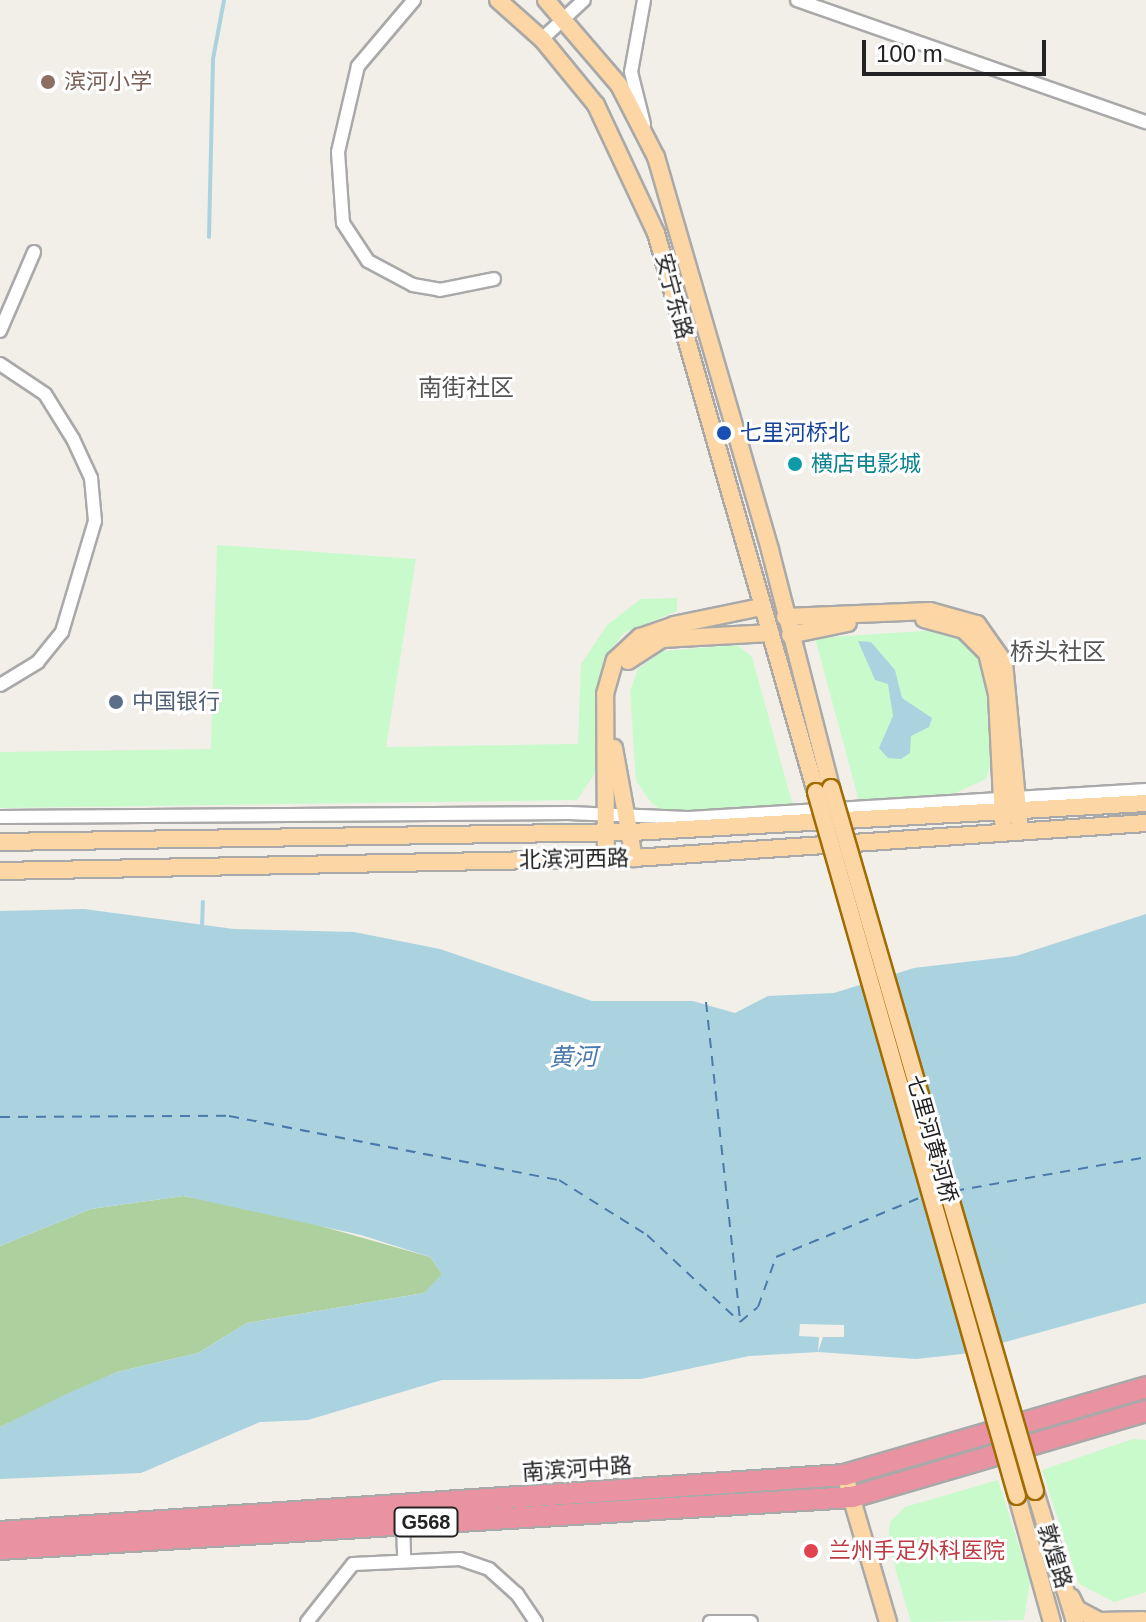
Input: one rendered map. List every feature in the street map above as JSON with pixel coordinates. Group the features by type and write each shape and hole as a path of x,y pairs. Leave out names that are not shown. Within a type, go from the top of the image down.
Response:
{"highway":[{"name":"南滨河中路","path":"0,1532 844,1475 1146,1387"},
{"name":"南滨河中路","path":"0,1549 852,1497 1146,1411"}],"main road":[{"name":"安宁东路","path":"498,0 542,39 596,105 656,233 761,607 824,790"},
{"path":"546,0 619,85 645,131 684,241 790,635 824,790"},
{"path":"606,859 605,694 615,660 640,637 761,607"},
{"path":"785,617 930,611 977,624 1004,662 1012,835"},
{"path":"790,635 843,624 923,619 964,630 987,653 997,694 1010,807"},
{"path":"634,858 612,690 630,657 662,639 771,633"},
{"name":"七里河黄河桥","path":"824,790 1035,1491"},
{"name":"七里河黄河桥","path":"824,790 1017,1496"},
{"name":"北滨河西路","path":"0,842 629,825 1146,803"},
{"name":"北滨河西路","path":"0,871 634,858 1012,835 1146,823"},
{"path":"844,1475 888,1622"},
{"name":"敦煌路","path":"1035,1491 1075,1622"},
{"name":"敦煌路","path":"1017,1496 1052,1622"},
{"path":"1063,1578 1077,1609 1088,1615 1100,1621 1143,1621"},
{"path":"1042,1622 1044,1594"}],"street":[{"path":"414,0 353,79 338,152 343,223 368,261 413,285 440,290 494,279"},
{"path":"542,39 562,15 584,0"},
{"path":"644,0 631,72 645,131"},
{"path":"797,0 1146,122"},
{"path":"0,331 34,252"},
{"path":"0,364 45,394 73,439 91,478 95,521 62,632 38,662 0,685"},
{"path":"1010,807 1146,790"},
{"path":"0,817 606,824"},
{"path":"403,1524 404,1560"},
{"path":"307,1622 353,1564 460,1559 489,1569 517,1594 536,1622"},
{"path":"710,1622 751,1622"}],"green space":[{"path":"217,545 416,559 386,747 578,744 581,664 607,625 641,599 677,598 677,611 624,633 608,653 596,714 598,769 577,800 0,808 0,752 211,749"},
{"path":"938,630 972,643 983,660 994,750 986,779 951,795 859,801 815,638"},
{"path":"737,645 752,657 793,806 669,814 652,804 636,781 630,691 638,669 662,651"},
{"path":"183,1196 275,1213 430,1257 442,1274 439,1283 424,1293 247,1323 198,1353 117,1372 0,1427 0,1246 91,1209"},
{"path":"1133,1439 1146,1440 1146,1592 1114,1602 1079,1584 1042,1470"},
{"path":"998,1480 1030,1581 1024,1620 911,1622 888,1544 890,1522 905,1507"}],"water":[{"path":"858,641 871,642 895,670 902,698 932,718 929,727 911,736 910,753 901,759 888,758 879,748 893,716 888,684 875,680"},
{"name":"黄河","path":"84,909 234,929 354,932 440,949 592,1001 693,1001 735,1013 768,996 834,993 914,968 1016,956 1146,914 1146,1303 962,1354 916,1359 818,1352 749,1356 641,1379 442,1380 308,1420 260,1422 141,1473 0,1479 0,1427 62,1396 117,1372 198,1353 247,1323 424,1293 442,1274 430,1257 361,1235 183,1196 91,1209 0,1246 0,911"}],"pier":[{"path":"800,1324 844,1325 844,1337 823,1337 818,1352 819,1337 799,1336"}],"waterway":[{"path":"209,237 213,59 224,0"},
{"path":"202,927 203,902"}],"ferry route":[{"path":"706,1002 740,1322 758,1307 776,1257 924,1196"},
{"path":"0,1117 229,1116 559,1180 647,1235 740,1322"},
{"path":"954,1191 1146,1157"}],"place":[{"name":"滨河小学","path":"48,82"},
{"name":"七里河桥北","path":"724,433"},
{"name":"横店电影城","path":"795,464"},
{"name":"中国银行","path":"116,702"},
{"name":"兰州手足外科医院","path":"811,1551"}],"district":[{"name":"南街社区","path":"466,388"},
{"name":"桥头社区","path":"1058,652"}]}
